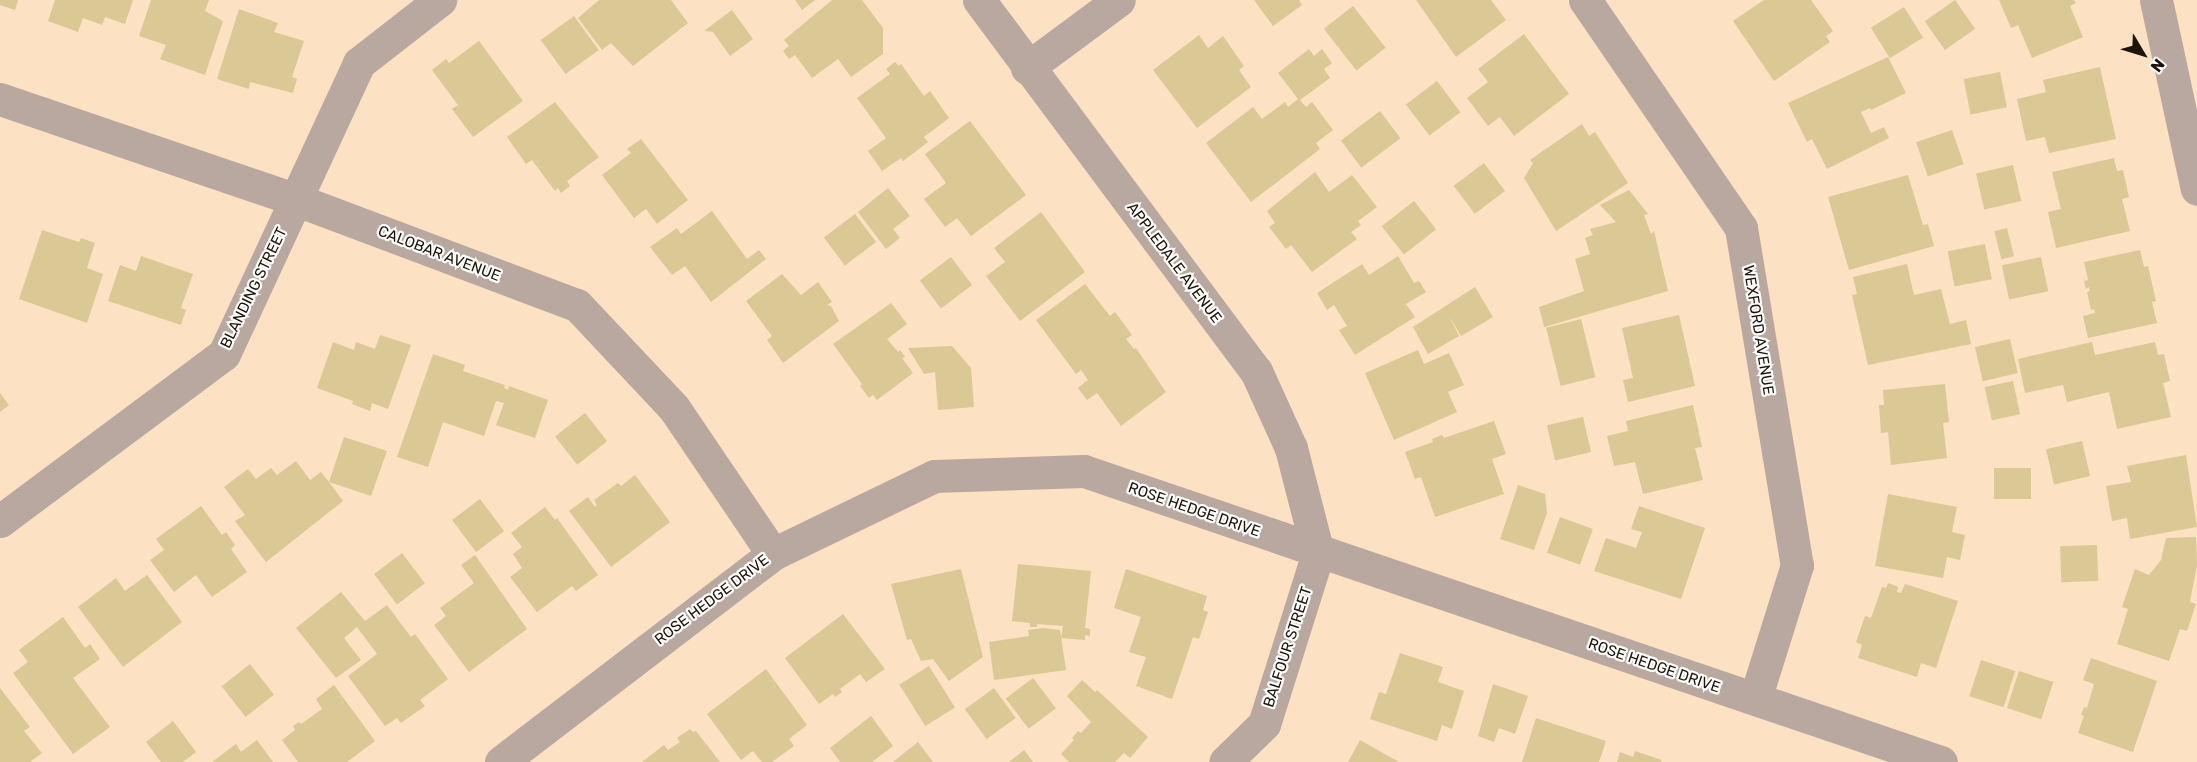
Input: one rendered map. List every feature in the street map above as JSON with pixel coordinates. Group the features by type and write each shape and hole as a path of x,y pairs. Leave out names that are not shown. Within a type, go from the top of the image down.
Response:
{"street":[{"name":"BLANDING STREET","path":"0,521 224,354 359,63 440,0"},
{"name":"APPLEDALE AVENUE","path":"979,0 1256,372 1291,448 1318,553"},
{"path":"1028,68 1119,0"},
{"name":"WEXFORD AVENUE","path":"1585,0 1741,228 1797,566 1755,699"},
{"path":"2156,0 2197,189"},
{"name":"CALOBAR AVENUE","path":"0,99 297,200 577,305 674,408 773,554"},
{"name":"ROSE HEDGE DRIVE","path":"501,762 773,554 934,476 1084,471 1318,553 1941,762"},
{"name":"BALFOUR STREET","path":"1225,762 1264,724 1318,553"}],"building":[{"path":"0,0 18,0 15,10 0,5"},
{"path":"55,0 133,0 125,24 105,17 102,25 83,18 78,32 48,21"},
{"path":"151,0 209,0 205,11 223,21 205,75 160,59 166,45 139,36"},
{"path":"599,0 671,0 688,23 633,66 611,43 602,50 578,18"},
{"path":"795,0 815,0 802,10"},
{"path":"832,0 862,0 883,28 883,54 851,77 838,59 812,78 795,55 789,59 783,51 789,46 784,40"},
{"path":"1254,0 1299,0 1302,5 1273,26"},
{"path":"1416,0 1491,0 1506,20 1456,57"},
{"path":"1764,0 1811,0 1833,31 1826,36 1830,42 1774,81 1733,21"},
{"path":"1955,0 1975,29 1945,50 1925,21"},
{"path":"1999,0 2074,0 2076,3 2070,6 2083,37 2032,58 2018,25 2011,28"},
{"path":"1353,6 1386,48 1356,71 1324,29"},
{"path":"1904,7 1923,38 1890,58 1871,28"},
{"path":"239,9 278,23 274,32 304,41 292,77 297,79 293,93 250,82 249,89 217,79"},
{"path":"732,10 753,39 730,56 713,32 704,31"},
{"path":"574,16 599,50 566,74 541,40"},
{"path":"1524,34 1569,94 1514,136 1500,117 1488,126 1467,98 1488,82 1478,69"},
{"path":"1199,35 1208,48 1223,36 1244,66 1239,70 1251,87 1197,128 1153,70"},
{"path":"479,41 523,101 473,137 452,109 458,105 432,70 446,59 449,63"},
{"path":"1309,49 1314,56 1322,49 1332,63 1324,69 1330,78 1300,100 1306,107 1312,102 1333,130 1316,143 1320,149 1251,202 1206,143 1253,107 1262,119 1285,102 1288,107 1298,99 1278,73"},
{"path":"1888,57 1906,93 1871,110 1870,108 1861,112 1871,133 1884,127 1889,138 1827,169 1812,139 1807,142 1788,103"},
{"path":"895,62 899,66 901,64 924,96 930,91 949,118 924,137 928,142 903,161 901,158 882,171 868,151 886,138 857,98 890,74 886,69"},
{"path":"2100,67 2116,139 2049,153 2045,137 2026,141 2017,99 2046,92 2043,80"},
{"path":"2000,72 2007,107 1971,114 1964,79"},
{"path":"1437,81 1460,112 1429,136 1406,104"},
{"path":"555,102 599,157 567,181 570,186 561,193 558,188 555,191 532,160 526,164 507,137"},
{"path":"1380,111 1400,138 1361,168 1341,140"},
{"path":"970,121 1026,195 971,236 957,218 945,227 924,199 946,183 925,154"},
{"path":"1582,124 1589,136 1595,132 1628,183 1556,231 1524,178 1533,163 1530,160"},
{"path":"1952,130 1964,164 1928,176 1916,142"},
{"path":"641,139 688,200 657,224 646,209 634,218 602,175 631,153 627,149"},
{"path":"2114,158 2117,171 2123,170 2129,197 2122,199 2130,231 2056,248 2048,212 2061,209 2052,172"},
{"path":"1484,163 1505,191 1475,214 1454,186"},
{"path":"2013,165 2021,201 1984,210 1976,174"},
{"path":"1315,172 1329,192 1352,175 1377,207 1358,221 1361,225 1351,232 1357,239 1312,272 1291,245 1286,249 1269,227 1275,223 1267,211"},
{"path":"1908,175 1923,225 1928,224 1934,246 1849,270 1828,197"},
{"path":"888,188 910,216 893,229 900,238 886,249 858,212"},
{"path":"1629,190 1648,214 1644,215 1651,234 1654,231 1668,291 1544,327 1539,307 1584,291 1575,259 1590,254 1585,238 1593,235 1590,229 1616,222 1600,205"},
{"path":"1414,201 1436,229 1404,255 1382,226"},
{"path":"712,211 747,259 759,250 766,259 711,302 685,266 672,275 650,247 677,228 681,234"},
{"path":"1041,212 1085,272 1020,321 986,276 1005,262 994,248"},
{"path":"855,214 876,242 845,265 824,237"},
{"path":"2007,228 2014,256 2001,259 1994,231"},
{"path":"42,230 79,242 81,238 95,243 87,268 103,274 87,323 19,299"},
{"path":"1985,244 1992,279 1955,287 1948,251"},
{"path":"2140,250 2144,267 2148,266 2156,301 2152,302 2157,323 2088,338 2083,316 2095,313 2094,309 2091,310 2087,292 2090,291 2089,287 2086,289 2084,281 2088,280 2084,262"},
{"path":"141,256 193,274 181,308 186,310 181,325 108,301 120,265 136,271"},
{"path":"1398,256 1414,283 1419,281 1426,292 1406,304 1415,317 1355,355 1339,330 1347,326 1334,305 1327,310 1317,293 1362,264 1369,275"},
{"path":"951,257 972,285 941,308 920,280"},
{"path":"2041,257 2048,291 2009,300 2002,265"},
{"path":"1907,264 1914,295 1941,289 1950,324 1966,320 1971,344 1868,365 1852,295 1857,294 1853,277"},
{"path":"782,274 801,295 818,282 832,302 827,305 831,306 839,321 783,363 767,340 772,336 746,301"},
{"path":"1085,284 1110,316 1115,312 1132,335 1126,339 1134,349 1136,348 1166,392 1121,426 1097,393 1087,400 1078,388 1088,380 1081,370 1076,374 1036,320"},
{"path":"1475,287 1493,317 1461,336 1449,316 1459,336 1428,354 1413,327"},
{"path":"891,303 907,324 887,339 898,352 900,350 905,357 902,358 913,373 877,400 873,395 869,398 860,386 862,384 833,344"},
{"path":"1679,315 1695,386 1628,402 1623,380 1633,378 1622,328"},
{"path":"1581,319 1596,377 1561,386 1546,328"},
{"path":"380,335 411,345 388,409 372,403 370,411 352,404 353,401 317,388 333,342 354,350 356,342 375,349"},
{"path":"2010,339 2018,373 1983,381 1975,347"},
{"path":"2092,342 2095,355 2155,342 2158,355 2164,354 2170,381 2163,383 2171,417 2117,429 2109,392 2067,402 2063,385 2025,393 2018,359"},
{"path":"952,346 971,368 974,407 938,410 935,372 924,374 908,348"},
{"path":"1418,350 1424,364 1449,353 1464,385 1448,392 1457,412 1394,440 1365,373"},
{"path":"433,354 465,365 463,371 505,385 504,388 508,390 509,386 548,400 535,438 496,425 504,403 496,401 484,436 443,422 428,467 397,457"},
{"path":"2013,381 2020,414 1992,420 1985,387"},
{"path":"1945,384 1949,422 1943,423 1947,458 1891,465 1888,432 1881,433 1879,405 1884,405 1883,390"},
{"path":"0,393 9,405 0,412"},
{"path":"1693,405 1702,447 1695,448 1703,480 1643,494 1635,462 1614,466 1607,436 1628,431 1626,421"},
{"path":"585,413 607,441 577,465 555,436"},
{"path":"1583,417 1591,452 1555,460 1547,425"},
{"path":"1494,421 1506,454 1492,459 1504,494 1435,517 1421,477 1415,479 1405,452 1433,442 1432,439 1442,435 1444,438"},
{"path":"344,437 387,451 371,496 329,482"},
{"path":"2082,441 2090,476 2054,484 2046,449"},
{"path":"2186,455 2197,527 2130,539 2127,518 2112,521 2106,486 2131,482 2127,466"},
{"path":"296,461 310,480 321,472 343,501 266,562 235,521 245,515 224,487 248,469 256,479 271,468 277,475"},
{"path":"1994,468 2031,468 2031,499 1994,499"},
{"path":"635,475 670,522 611,567 569,511 588,497 595,507 597,505 594,500 618,483 621,486"},
{"path":"1518,485 1545,494 1547,513 1534,550 1500,539"},
{"path":"1888,494 1957,507 1952,532 1965,535 1960,560 1947,557 1943,578 1875,566"},
{"path":"480,499 504,531 476,552 452,520"},
{"path":"201,506 222,535 226,532 235,545 231,549 247,572 212,597 196,575 174,592 150,560 164,550 156,539"},
{"path":"1639,506 1705,528 1681,599 1594,571 1606,538 1636,548 1642,532 1631,529"},
{"path":"545,507 555,520 557,518 598,575 576,591 572,586 537,612 510,577 522,568 513,554 522,547 511,533"},
{"path":"1560,517 1593,529 1580,565 1547,553"},
{"path":"2196,537 2197,565 2190,602 2196,604 2187,631 2180,629 2169,661 2117,644 2128,609 2122,607 2135,569 2149,575 2161,560 2166,538"},
{"path":"2097,545 2098,581 2061,582 2060,546"},
{"path":"402,553 425,583 397,604 374,574"},
{"path":"475,555 527,629 469,672 434,625 446,616 440,608 474,583 461,565"},
{"path":"1018,564 1091,571 1085,628 1090,629 1090,636 1085,635 1085,640 1061,638 1063,626 1037,624 1037,627 1030,627 1030,623 1012,621"},
{"path":"961,569 983,657 949,681 933,659 921,661 911,639 907,640 891,584"},
{"path":"1126,569 1207,596 1203,610 1208,612 1199,639 1193,637 1172,699 1136,686 1146,657 1129,652 1141,617 1114,608"},
{"path":"147,575 182,622 123,667 78,607 116,578 125,591"},
{"path":"1888,583 1898,587 1897,592 1901,593 1905,584 1958,601 1936,668 1921,663 1917,677 1858,658 1862,645 1856,642 1865,616 1871,618 1882,587 1886,588"},
{"path":"341,592 365,621 387,605 411,637 415,634 448,679 420,700 425,706 401,723 397,718 385,726 348,676 377,654 357,627 344,638 361,660 336,678 296,628"},
{"path":"843,614 885,669 866,682 860,674 840,689 842,692 835,697 833,694 819,704 785,658"},
{"path":"63,617 85,648 90,644 100,659 73,678 110,727 73,754 13,673 28,662 19,650"},
{"path":"1043,628 1060,630 1066,670 994,680 989,642 1029,636 1028,630"},
{"path":"1400,653 1443,667 1438,682 1464,691 1452,729 1442,725 1437,741 1370,719 1379,692 1386,694"},
{"path":"2091,658 2157,681 2133,752 2078,733 2084,716 2081,715 2084,707 2087,708 2094,684 2083,680"},
{"path":"1981,660 2015,671 2003,707 1969,696"},
{"path":"250,664 274,695 246,717 222,686"},
{"path":"929,666 955,708 925,726 899,685"},
{"path":"766,669 807,725 789,739 794,746 772,762 762,762 753,751 741,760 707,714"},
{"path":"2019,671 2053,682 2041,719 2007,708"},
{"path":"1033,678 1056,708 1029,729 1006,698"},
{"path":"1082,680 1095,692 1097,690 1148,737 1130,758 1124,753 1115,762 1069,762 1061,754 1074,740 1072,738 1078,731 1081,733 1091,722 1067,696"},
{"path":"1493,684 1528,696 1515,734 1499,728 1494,742 1478,736"},
{"path":"334,685 375,741 347,762 298,762 282,740 295,730 293,726 299,722 301,724 322,709 316,699"},
{"path":"0,688 30,727 24,731 42,753 30,762 0,762"},
{"path":"994,688 1016,718 987,739 965,709"},
{"path":"871,716 893,746 872,762 840,762 830,748"},
{"path":"1536,718 1606,741 1599,762 1522,762"},
{"path":"173,721 196,752 183,762 161,762 146,742"},
{"path":"690,729 693,732 696,731 720,762 642,762 664,745 668,750 680,742 677,738"},
{"path":"257,740 273,762 212,762 236,744 241,752"},
{"path":"1360,740 1399,762 1348,762"},
{"path":"918,742 933,762 893,762"},
{"path":"1024,750 1033,762 1009,762"},
{"path":"1635,751 1662,760 1661,762 1617,762 1620,752 1633,757"}]}
